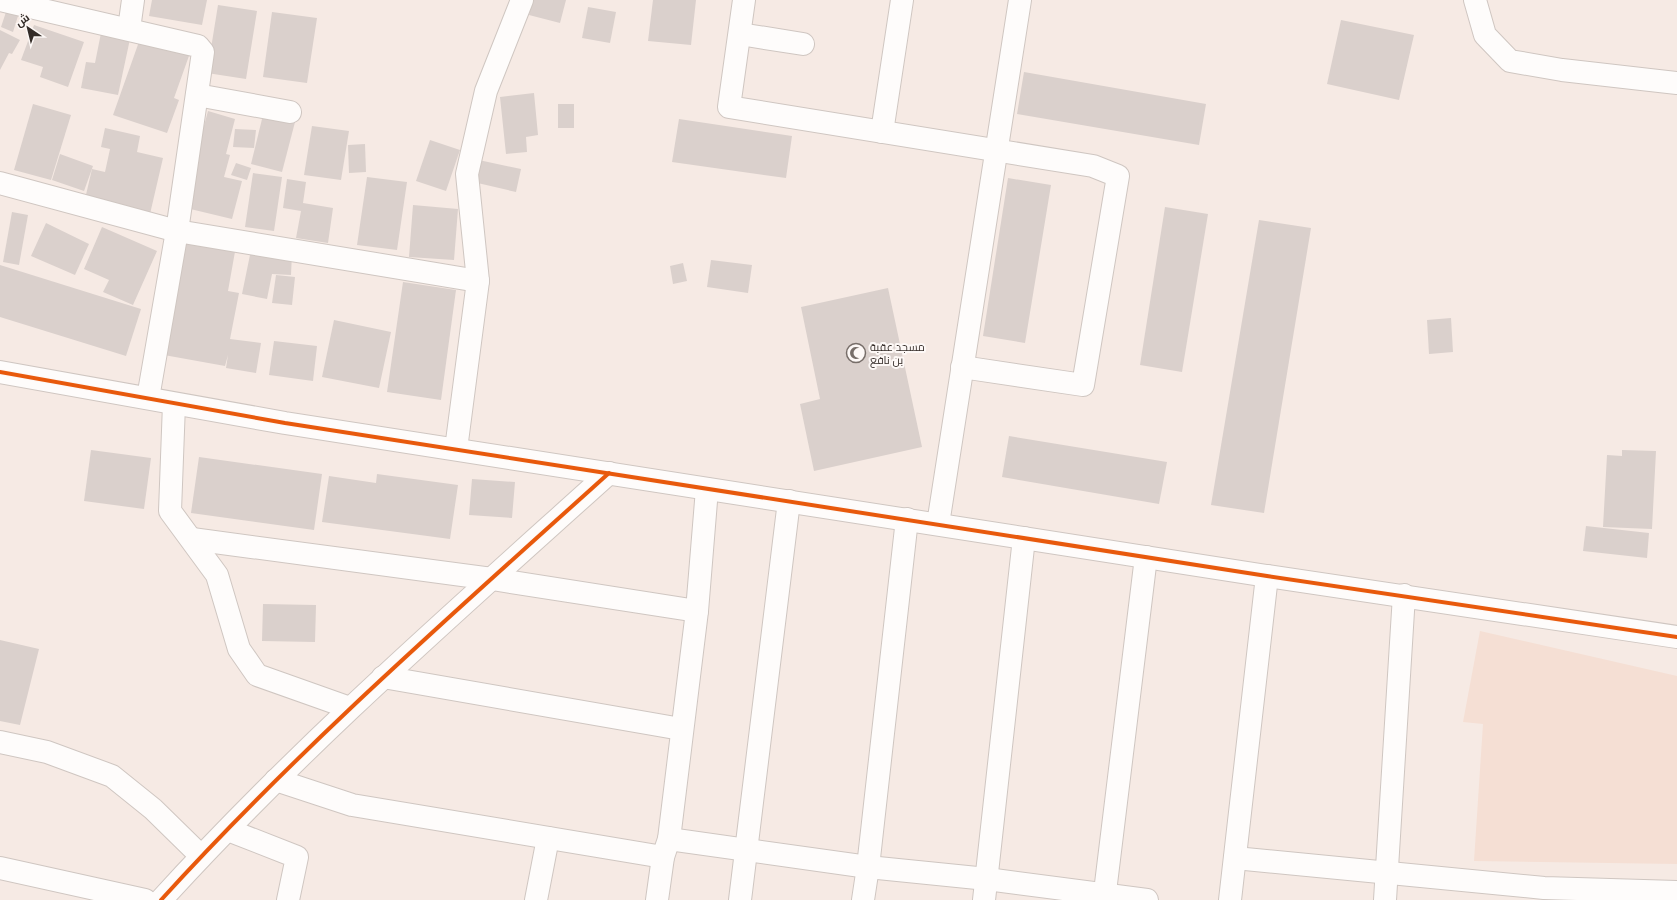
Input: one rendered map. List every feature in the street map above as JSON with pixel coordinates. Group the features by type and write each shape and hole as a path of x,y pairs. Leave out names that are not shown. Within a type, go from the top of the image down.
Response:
{"street":[{"path":"0,0 198,46 203,52 177,231 148,398"},
{"path":"129,29 133,0"},
{"path":"456,449 478,281 467,174 486,90 522,0"},
{"path":"744,0 730,107 1093,166 1118,176 1083,385 962,367"},
{"path":"882,132 902,0"},
{"path":"938,524 1020,0"},
{"path":"1475,0 1485,35 1510,61 1562,70 1677,83"},
{"path":"740,34 803,44"},
{"path":"197,95 290,112"},
{"path":"0,183 177,231 478,281"},
{"path":"0,372 285,423 1267,576 1404,595 1677,637"},
{"path":"174,404 170,511 217,575 240,649 257,675 350,708"},
{"path":"162,900 201,856 350,708 609,474"},
{"path":"657,900 666,848 697,611 708,489"},
{"path":"740,900 789,501"},
{"path":"863,900 907,520"},
{"path":"985,890 1024,538"},
{"path":"192,539 492,579 697,611"},
{"path":"1104,897 1146,557"},
{"path":"1230,900 1267,576"},
{"path":"1385,900 1404,595"},
{"path":"383,677 681,729"},
{"path":"0,742 47,752 112,776 153,809 201,856"},
{"path":"276,780 352,805 548,838 666,848 747,850 868,867 985,890 1147,900"},
{"path":"228,830 297,857 288,900"},
{"path":"536,900 548,838"},
{"path":"1235,858 1544,888 1677,892"},
{"path":"0,868 145,900"}],"shaded area":[{"path":"1480,631 1677,676 1677,864 1474,861 1483,724 1463,722"}],"building":[{"path":"152,0 207,0 202,25 149,16"},
{"path":"533,0 566,0 560,23 529,15"},
{"path":"653,0 696,0 691,45 648,41"},
{"path":"218,5 257,11 246,79 207,73"},
{"path":"588,7 616,12 610,43 582,38"},
{"path":"6,12 18,16 13,32 1,27"},
{"path":"272,12 317,18 307,83 263,77"},
{"path":"1341,20 1414,35 1399,100 1327,84"},
{"path":"34,25 84,42 68,87 40,77 43,67 21,60"},
{"path":"0,30 20,40 12,54 9,53 0,70"},
{"path":"101,33 130,39 118,95 81,88 86,62 95,63"},
{"path":"141,36 190,53 174,98 179,100 167,133 113,115"},
{"path":"1024,72 1206,104 1199,145 1017,114"},
{"path":"534,93 538,135 526,137 527,152 506,154 500,97"},
{"path":"33,104 71,115 51,180 14,170"},
{"path":"558,104 574,104 574,128 558,128"},
{"path":"208,111 235,119 226,154 230,155 224,177 242,181 232,219 182,207"},
{"path":"263,115 295,122 282,172 251,164"},
{"path":"679,119 792,136 786,178 672,162"},
{"path":"312,126 349,131 341,180 304,175"},
{"path":"105,128 140,136 137,152 163,158 150,214 85,199 92,169 105,172 110,149 101,147"},
{"path":"235,129 256,130 254,148 233,147"},
{"path":"430,140 460,150 446,191 416,181"},
{"path":"365,144 366,172 349,173 348,145"},
{"path":"60,154 93,166 84,191 52,180"},
{"path":"474,159 521,169 516,192 469,181"},
{"path":"236,163 251,168 247,180 231,175"},
{"path":"253,173 282,177 274,231 245,227"},
{"path":"367,177 407,182 397,250 357,245"},
{"path":"1008,178 1051,185 1025,343 983,336"},
{"path":"287,179 306,182 303,203 333,208 328,243 296,238 301,211 283,208"},
{"path":"413,205 458,209 454,260 409,257"},
{"path":"1165,207 1208,214 1182,372 1140,365"},
{"path":"12,212 28,215 19,265 3,262"},
{"path":"1259,220 1311,228 1264,513 1211,505"},
{"path":"46,223 89,244 75,275 31,256"},
{"path":"102,227 157,251 133,305 103,292 109,280 84,269"},
{"path":"187,237 236,246 228,291 239,293 230,339 261,343 256,373 226,368 228,355 225,366 164,355"},
{"path":"251,250 292,253 291,275 272,274 267,299 242,294"},
{"path":"711,260 752,265 748,293 707,287"},
{"path":"683,263 687,281 673,284 670,266"},
{"path":"0,265 141,309 126,356 0,317"},
{"path":"276,275 295,277 292,305 272,303"},
{"path":"403,282 456,290 441,400 387,392"},
{"name":"مسجد عقبة بن نافع","path":"888,288 922,447 814,471 800,404 820,399 801,307"},
{"path":"1451,318 1453,352 1429,354 1427,320"},
{"path":"334,320 391,332 379,388 322,377"},
{"path":"274,341 317,346 313,381 269,375"},
{"path":"1009,436 1167,462 1159,504 1002,477"},
{"path":"91,450 151,458 144,509 84,501"},
{"path":"1622,450 1656,451 1652,529 1603,527 1607,455 1622,456"},
{"path":"199,457 322,474 314,530 191,513"},
{"path":"377,474 458,485 450,539 322,522 329,476 376,483"},
{"path":"472,479 515,482 512,518 469,515"},
{"path":"1586,526 1649,533 1647,558 1583,551"},
{"path":"263,604 316,605 315,642 262,641"},
{"path":"0,640 39,649 20,725 0,721"}],"cycle path":[{"path":"0,372 285,423 1267,576 1677,637"},
{"path":"161,900 214,843 323,734 437,628 609,473"}],"place":[{"name":"مسجد عقبة بن نافع","path":"856,353"}]}
